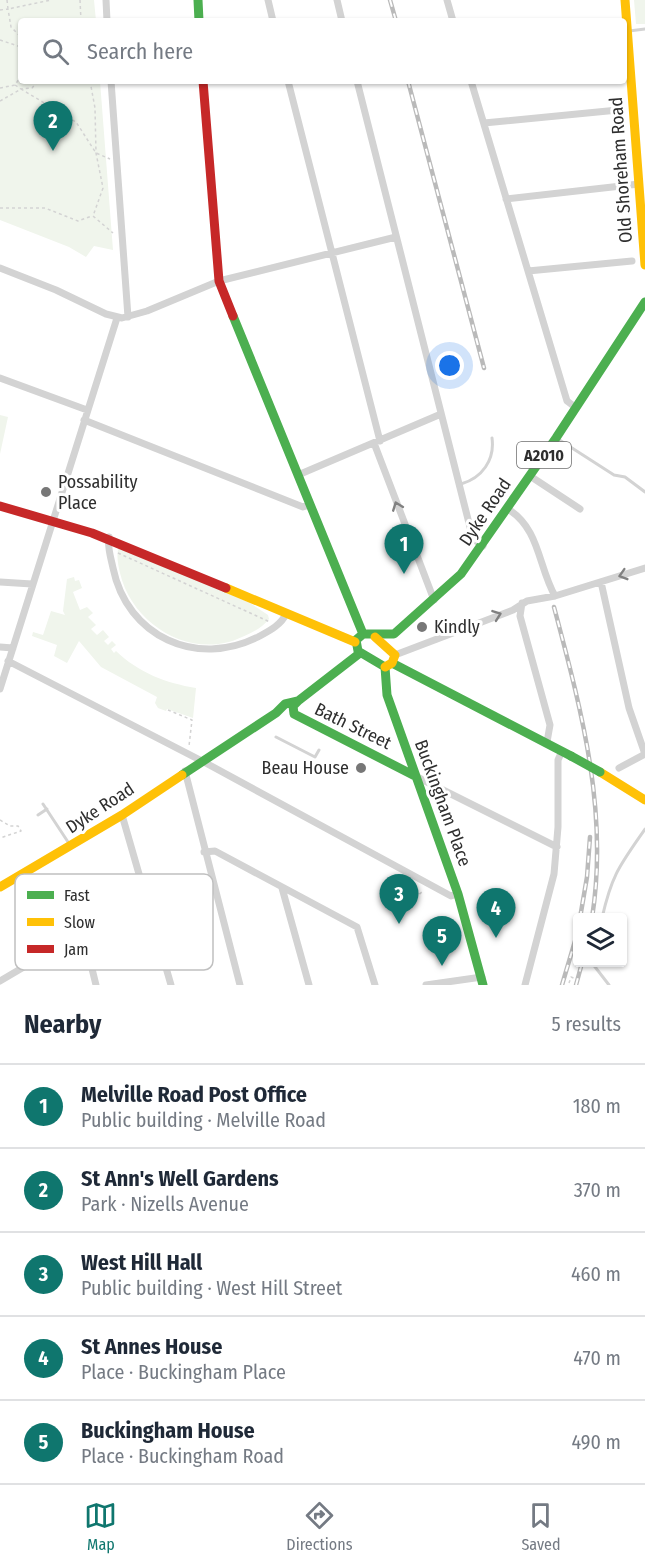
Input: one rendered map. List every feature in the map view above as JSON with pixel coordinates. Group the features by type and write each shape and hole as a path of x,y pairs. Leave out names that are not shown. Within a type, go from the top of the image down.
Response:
{"main road":[{"path":"198,0 199,18"},
{"name":"Old Shoreham Road","path":"625,0 626,18"},
{"name":"Old Shoreham Road","path":"627,40 640,160 639,184 645,265"},
{"path":"203,84 219,281 310,504 368,635 391,658 547,742 645,800"},
{"name":"Dyke Road","path":"394,634 461,574 483,546 645,302"},
{"path":"0,506 53,518 109,537 355,642 360,653 391,658"},
{"path":"355,642 368,635 394,634 391,658"},
{"name":"Dyke Road","path":"23,874 122,815 184,771 276,713 278,708 290,701 298,701 348,665 360,653"},
{"name":"Buckingham Place","path":"391,658 384,682 387,695 458,894 482,981"},
{"path":"276,713 294,714 293,706 298,701"},
{"name":"Bath Street","path":"294,714 326,736 415,776"},
{"path":"396,766 403,763 408,756"},
{"name":"Dyke Road","path":"0,887 15,878"}],"street":[{"path":"106,0 107,18"},
{"path":"268,0 272,18"},
{"path":"337,0 341,18"},
{"path":"447,0 452,18"},
{"path":"111,84 128,317"},
{"path":"289,84 377,442 434,600"},
{"path":"358,84 473,539 483,546"},
{"path":"472,84 567,401 575,407"},
{"path":"483,123 618,110"},
{"path":"506,199 639,184"},
{"path":"0,268 117,318 128,317 219,281 396,237"},
{"path":"528,271 632,261"},
{"path":"0,689 117,318"},
{"path":"0,378 87,410"},
{"path":"298,475 441,414"},
{"path":"84,420 303,507 310,504"},
{"path":"530,476 580,509"},
{"path":"508,509 519,517 531,532 555,596"},
{"path":"109,537 109,549 116,582 128,605 148,628 172,642 193,648 225,649 246,643 277,625 286,614"},
{"path":"391,658 513,610 522,603 555,596 645,568"},
{"path":"0,582 32,584"},
{"path":"601,582 629,708 645,754 619,768"},
{"path":"522,603 520,616 550,724 547,742"},
{"path":"0,647 13,648"},
{"path":"8,661 187,753 451,896 458,894"},
{"path":"525,985 550,895 557,847 558,760 566,753"},
{"path":"184,771 210,874"},
{"name":"Bath Street","path":"415,776 557,847"},
{"path":"122,815 140,874"},
{"path":"204,852 215,851 357,927 375,985"},
{"path":"213,885 240,985"},
{"path":"282,888 309,985"},
{"path":"0,981 19,970"},
{"path":"92,970 96,985"},
{"path":"167,970 171,985"},
{"path":"426,985 482,981"}],"lane":[{"path":"627,31 645,29"},
{"path":"459,484 471,481 485,468 494,448 492,438"},
{"path":"556,438 614,475 625,477 645,492"},
{"path":"276,738 315,757 319,750"},
{"path":"43,804 71,846"},
{"path":"38,815 47,809"},
{"path":"603,913 610,882 625,855 645,830"},
{"path":"595,967 609,985"}],"path":[{"path":"7,0 11,27 18,34"},
{"path":"0,10 51,0"},
{"path":"80,0 81,18"},
{"path":"0,40 16,43 18,41"},
{"path":"15,85 18,80"},
{"path":"0,101 21,89 32,88 35,84"},
{"path":"91,84 95,108 96,153 103,188 93,216"},
{"path":"0,88 15,85 76,122 96,153 116,162"},
{"path":"0,208 45,208 78,221 93,216"},
{"path":"93,216 122,239"},
{"path":"109,549 277,625"},
{"path":"168,710 192,720 187,753"},
{"path":"0,820 10,826 18,826 21,831 0,838"},
{"path":"397,914 430,884"},
{"path":"568,983 571,977 581,981"}],"shaded area":[{"path":"0,0 94,0 96,18 18,18 18,84 100,84 113,250 94,246 86,257 69,247 0,220"},
{"path":"634,0 645,0 645,24 636,24"},
{"path":"0,415 8,417 0,454"},
{"path":"119,546 250,603 268,615 269,619 253,632 223,643 204,644 185,641 167,634 137,608 127,592 118,563"},
{"path":"74,577 75,581 79,580 82,588 73,592 80,610 87,607 93,613 88,617 96,625 91,629 97,635 103,630 109,637 104,641 108,645 112,641 116,645 111,649 114,653 116,651 153,676 196,688 193,718 158,708 155,703 157,697 101,667 79,641 67,663 54,656 57,645 32,636 33,632 43,635 51,611 65,615 63,611 67,579"}],"railway":[{"path":"390,0 395,18"},
{"path":"409,84 484,368"},
{"path":"554,607 574,684 595,799 597,839 592,913"},
{"path":"581,913 587,877 590,837"},
{"path":"562,985 573,948"},
{"path":"576,985 581,967"}],"traffic: fast":[{"path":"198,0 199,18"},
{"path":"385,667 358,651 356,640 363,634 394,634 461,574 556,438 645,302"},
{"path":"233,316 363,634"},
{"path":"360,653 298,701 293,706 294,714 415,776"},
{"path":"392,663 571,756"},
{"path":"385,667 387,695 458,894 483,985"},
{"path":"182,775 276,713 285,704 298,701"},
{"path":"571,756 600,772"}],"traffic: slow":[{"path":"625,0 626,18"},
{"path":"627,26 645,265"},
{"path":"226,588 355,642"},
{"path":"375,637 395,655 392,663 385,667"},
{"path":"600,772 645,800"},
{"path":"22,874 122,815 182,775"},
{"path":"0,887 15,878"}],"traffic: jam":[{"path":"203,84 219,281 233,316"},
{"path":"0,506 92,533 226,588"}],"place":[{"name":"St Ann's Well Gardens","path":"53,151"},
{"name":"Possability Place","path":"46,492"},
{"name":"Melville Road Post Office","path":"404,574"},
{"name":"Kindly","path":"422,627"},
{"name":"Beau House","path":"361,768"},
{"name":"West Hill Hall","path":"399,924"},
{"name":"St Annes House","path":"496,938"},
{"name":"Buckingham House","path":"442,966"}]}
